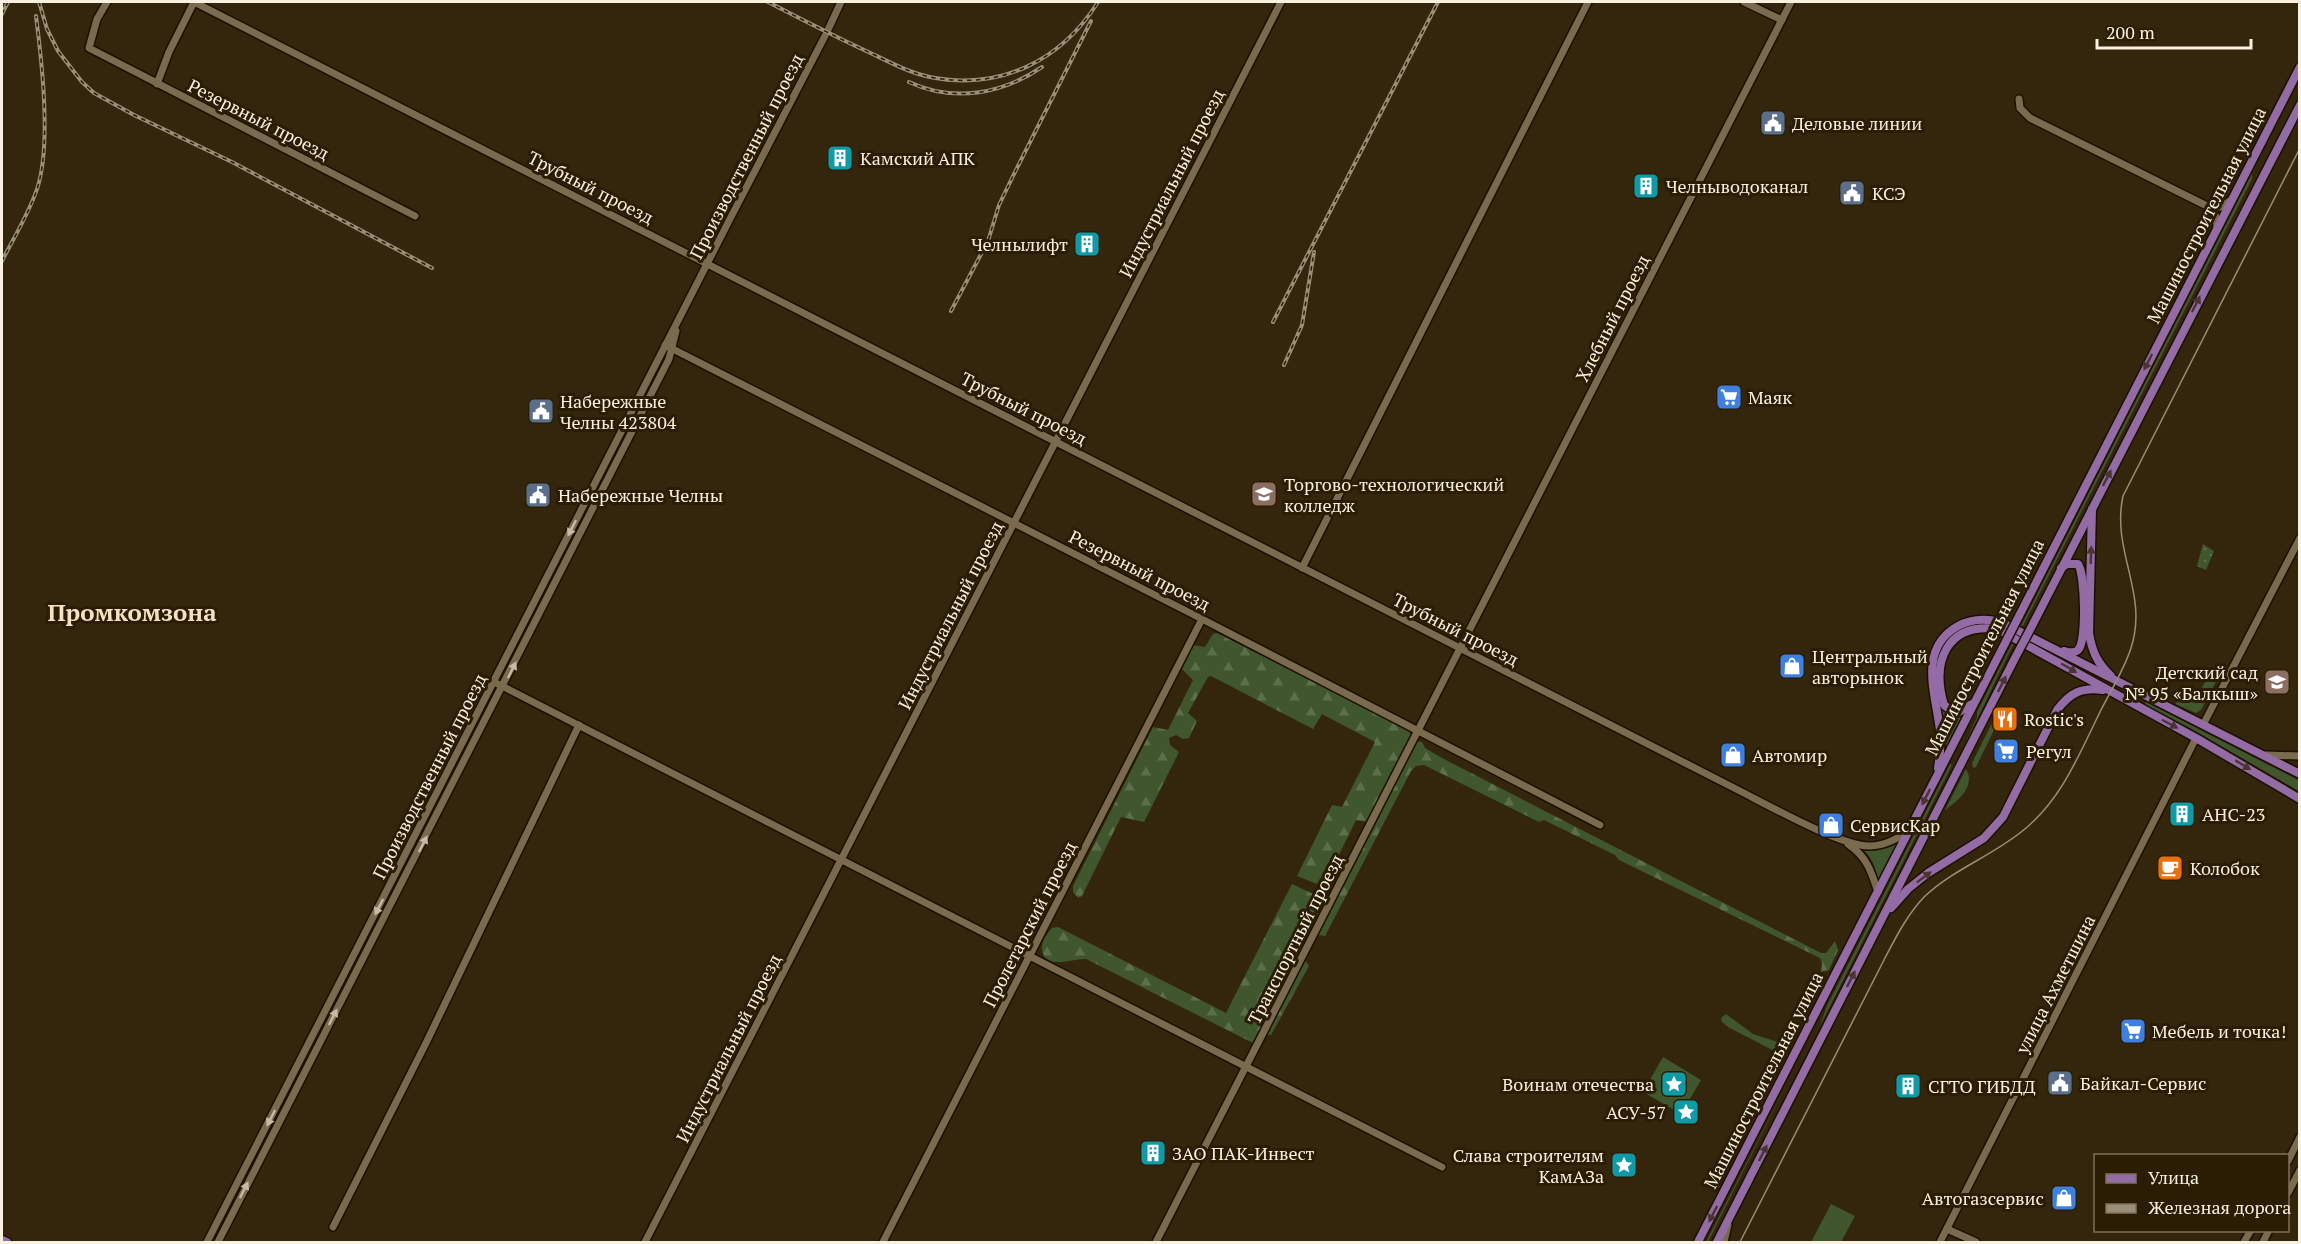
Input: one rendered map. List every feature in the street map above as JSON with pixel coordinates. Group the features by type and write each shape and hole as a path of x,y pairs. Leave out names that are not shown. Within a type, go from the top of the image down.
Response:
{"main road":[{"name":"Машиностроительная улица","path":"1698,1242 2300,67"},
{"path":"2284,101 2285,111 2289,113 2300,105"},
{"name":"Машиностроительная улица","path":"1717,1242 2271,156 2300,105"},
{"path":"2257,151 2266,139 2271,138 2273,142 2271,156"},
{"path":"2092,507 2089,633 2091,648 2096,659 2123,686"},
{"path":"2055,650 2073,652 2078,650 2083,634 2082,569 2078,564 2073,563 2061,569"},
{"path":"1936,777 1940,732 1932,663 1941,639 1948,632 1964,623 1979,619 2003,623 2299,774"},
{"path":"1975,701 1959,712 1953,712 1944,705 1940,666 1942,656 1948,644 1969,629 1983,627 1997,629 2196,738 2300,799"},
{"path":"1883,918 1908,890 1928,873 1984,838 2003,817 2057,710 2067,697 2080,690 2091,688 2107,690"},
{"path":"2144,710 2142,702 2151,698"},
{"path":"1949,752 1952,764 1964,760"},
{"path":"2289,793 2300,794"},
{"path":"1800,1044 1798,1055 1800,1060 1806,1059 1815,1051"},
{"path":"1777,1088 1786,1080 1790,1080 1792,1095"},
{"path":"2,1240 7,1242"}],"street":[{"name":"Резервный проезд","path":"106,2 97,19 89,48 415,216"},
{"path":"157,84 169,52 194,2"},
{"name":"Трубный проезд","path":"194,2 1721,782 1841,839"},
{"name":"Производственный проезд","path":"207,1242 609,456 669,346 677,323 841,2"},
{"name":"Индустриальный проезд","path":"645,1242 1281,2"},
{"path":"1302,568 1588,2"},
{"path":"1744,2 1782,20"},
{"name":"Хлебный проезд","path":"1460,648 1791,2"},
{"path":"2019,99 2020,108 2030,118 2207,206 2216,216 2217,230"},
{"path":"2207,206 2221,207 2233,198"},
{"name":"Резервный проезд","path":"669,346 1600,825"},
{"name":"Производственный проезд","path":"218,1242 618,460 669,358 669,346"},
{"path":"609,456 618,460"},
{"path":"2203,725 2300,537"},
{"name":"Пролетарский проезд","path":"883,1242 1202,619"},
{"name":"Транспортный проезд","path":"1156,1242 1460,648"},
{"path":"494,682 1442,1167"},
{"path":"333,1227 426,1043 579,725"},
{"name":"улица Ахметшина","path":"1940,1242 2196,738"},
{"path":"2262,755 2300,756"},
{"path":"1841,839 1860,846 1878,846 1908,832"},
{"path":"1841,839 1862,855 1867,862 1878,892"},
{"path":"288,1085 296,1089"},
{"path":"2289,1159 2300,1137"},
{"path":"2289,1191 2300,1170"},
{"path":"1724,1242 1728,1221"},
{"path":"1947,1229 1976,1242"}],"green space":[{"path":"2252,173 2252,179 2008,655 1960,755 1977,717 1977,712"},
{"path":"663,357 666,358 619,452 616,451"},
{"path":"608,463 612,465 512,663 508,661"},
{"path":"2203,544 2214,551 2206,570 2197,566"},
{"path":"1217,633 1409,731 1411,738 1368,822 1356,820 1336,861 1329,862 1317,884 1297,876 1332,805 1342,807 1375,742 1322,714 1313,729 1211,676 1208,677 1188,713 1197,721 1189,738 1183,739 1176,735 1169,738 1170,745 1179,752 1144,822 1121,817 1082,896 1078,898 1073,892 1073,886 1153,727 1168,730 1193,680 1181,668 1193,645 1205,647 1213,634"},
{"path":"2212,672 2217,675 2217,680 2201,710 2196,713 2175,704 2180,699 2195,701"},
{"path":"2146,702 2298,780 2299,791 2190,728 2144,705"},
{"path":"485,705 489,707 304,1066 301,1064"},
{"path":"1939,705 1948,715 1962,716 1946,747"},
{"path":"1995,724 1976,767 1973,768 1972,763 1991,725"},
{"path":"1416,741 1422,742 1425,748 1442,758 1821,953 1826,953 1835,941 1838,950 1829,970 1821,972 1820,958 1619,860 1615,855 1544,820 1539,822 1424,765 1416,766 1411,771 1325,936 1318,935 1316,932"},
{"path":"1950,764 1952,765 1819,1028 1827,1006"},
{"path":"1966,769 1969,775 1967,787 1960,798 1945,810"},
{"path":"1899,840 1877,883 1872,861 1858,846"},
{"path":"1292,884 1324,899 1327,903 1253,1043 1086,959 1054,962 1044,956 1042,950 1046,935 1052,928 1058,927 1226,1013"},
{"path":"1305,960 1309,966 1271,1035 1267,1035 1301,962"},
{"path":"1726,1014 1753,1034 1781,1043 1784,1047 1782,1055 1728,1027 1721,1018"},
{"path":"1663,1057 1701,1080 1681,1114 1643,1092"},
{"path":"1788,1082 1708,1242 1706,1242"},
{"path":"277,1111 281,1112 215,1242 211,1242"},
{"path":"1831,1204 1855,1216 1841,1242 1811,1242"}],"tram line":[{"path":"1740,1242 1885,958 1912,911 1935,887 2014,838 2026,828 2050,802 2078,758 2125,664 2135,628 2136,609 2122,536 2123,496 2300,148"}],"railway":[{"path":"2,14 8,2"},
{"path":"39,2 47,29 58,51 82,82 94,93 232,162 432,268"},
{"path":"768,2 904,69 930,77 956,80 1004,75 1026,67 1066,41 1098,2"},
{"path":"1273,322 1438,2"},
{"path":"2,261 31,205 42,168 45,125 36,16"},
{"path":"951,311 988,241 999,205 1091,21"},
{"path":"909,82 926,88 960,94 1011,84 1042,67"},
{"path":"1284,365 1302,325 1314,252"}],"place":[{"name":"Деловые линии","path":"1773,123"},
{"name":"Камский АПК","path":"840,158"},
{"name":"Челныводоканал","path":"1646,186"},
{"name":"КСЭ","path":"1852,193"},
{"name":"Челнылифт","path":"1087,244"},
{"name":"Маяк","path":"1729,397"},
{"name":"Набережные Челны 423804","path":"541,411"},
{"name":"Торгово-технологический колледж","path":"1264,494"},
{"name":"Набережные Челны","path":"538,495"},
{"name":"Центральный авторынок","path":"1792,666"},
{"name":"Детский сад № 95 «Балкыш»","path":"2277,682"},
{"name":"Rostic's","path":"2005,719"},
{"name":"Регул","path":"2006,751"},
{"name":"Автомир","path":"1733,755"},
{"name":"АНС-23","path":"2182,814"},
{"name":"СервисКар","path":"1831,825"},
{"name":"Колобок","path":"2170,868"},
{"name":"Мебель и точка!","path":"2133,1031"},
{"name":"Байкал-Сервис","path":"2060,1083"},
{"name":"Воинам отечества","path":"1674,1084"},
{"name":"СГТО ГИБДД","path":"1908,1086"},
{"name":"АСУ-57","path":"1686,1112"},
{"name":"ЗАО ПАК-Инвест","path":"1153,1153"},
{"name":"Слава строителям КамАЗа","path":"1624,1165"},
{"name":"Автогазсервис","path":"2064,1198"}],"district":[{"name":"Промкомзона","path":"132,612"}]}
